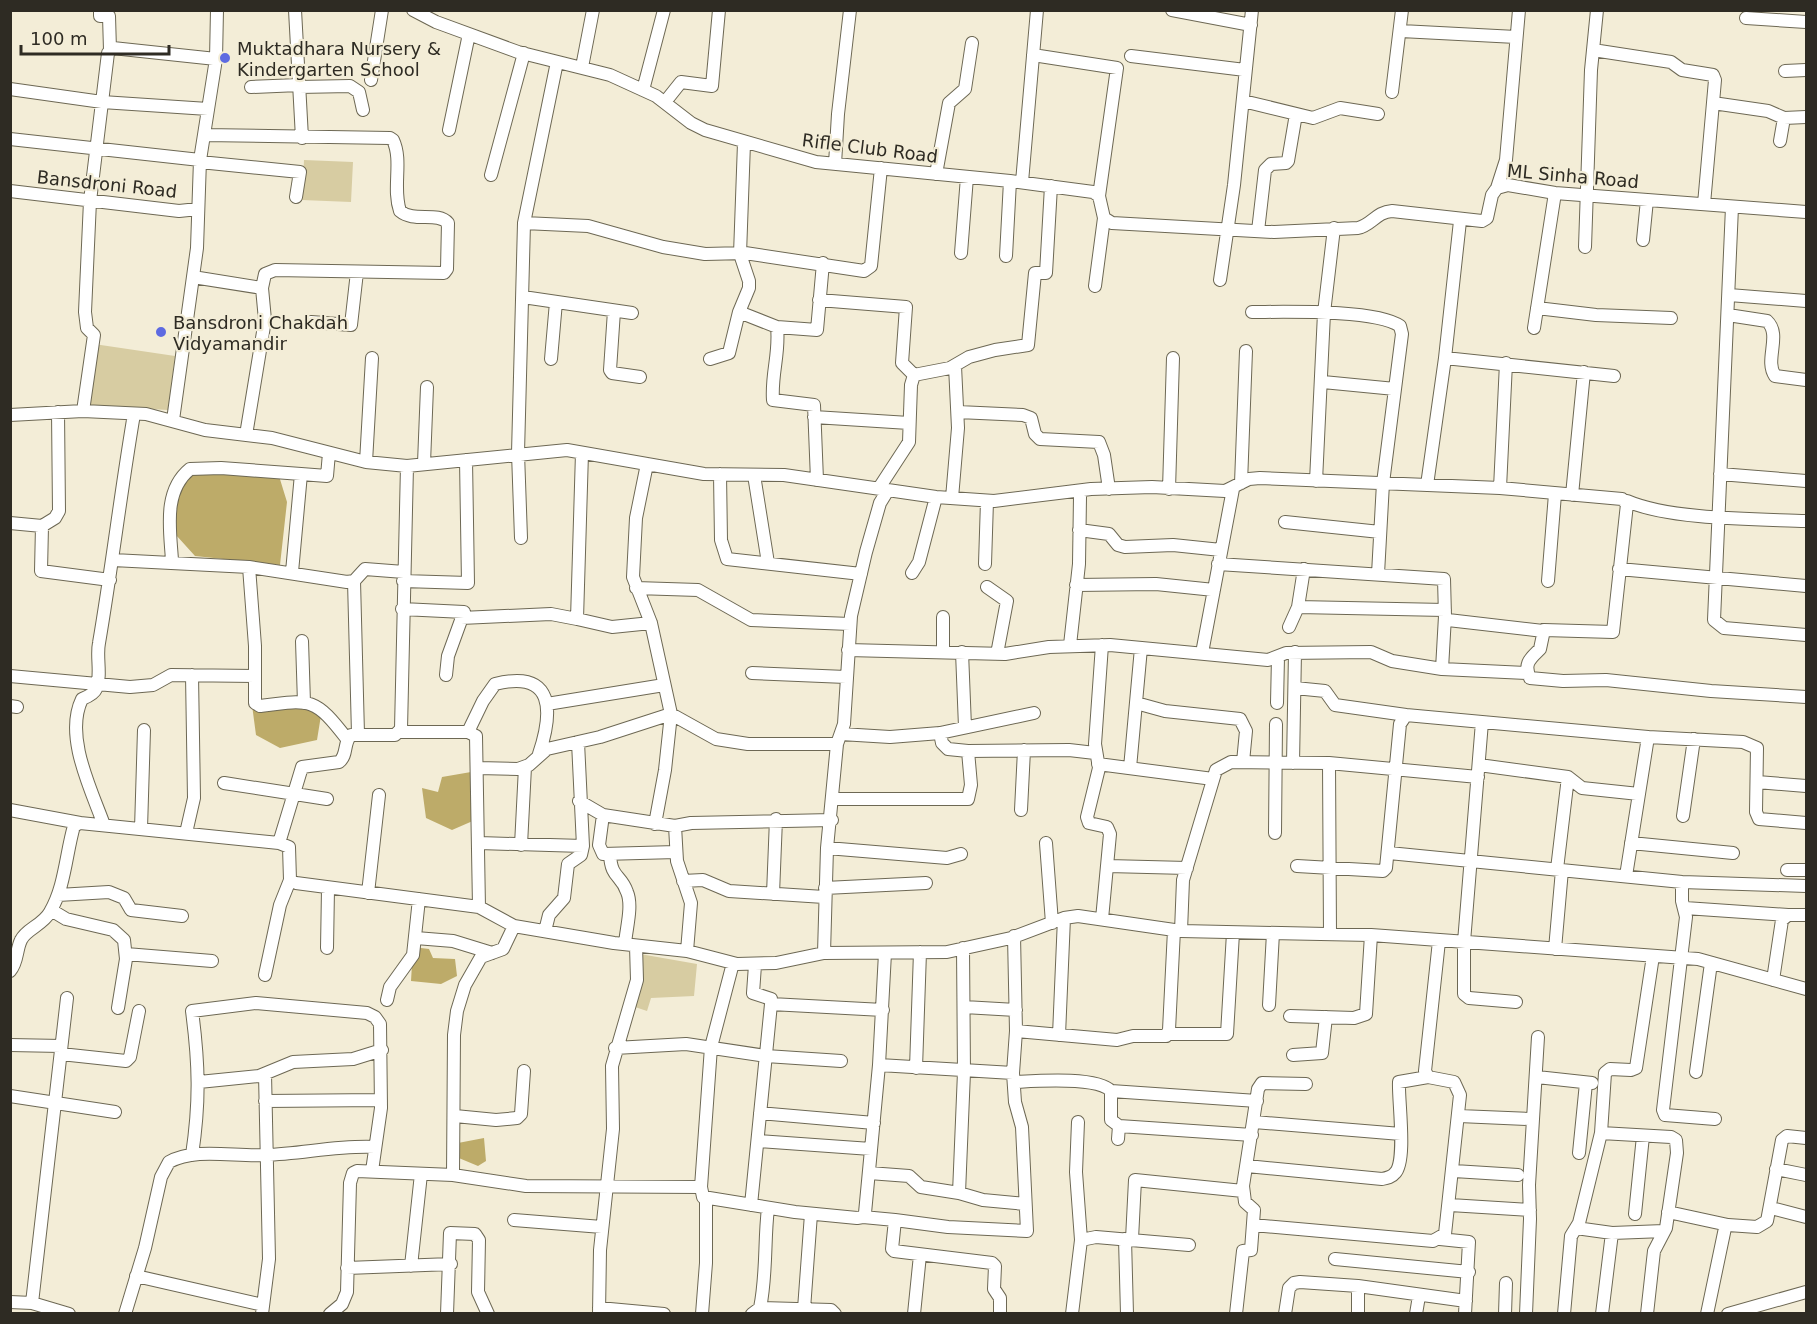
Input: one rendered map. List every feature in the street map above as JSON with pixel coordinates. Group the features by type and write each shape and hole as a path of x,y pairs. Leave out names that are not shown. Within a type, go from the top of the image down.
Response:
{"street":[{"path":"82,411 94,335 87,328 85,312 90,201 110,50 109,16 100,16 100,10"},
{"path":"172,420 193,277 200,161 216,59 218,10"},
{"path":"295,10 302,138"},
{"path":"371,80 382,10"},
{"path":"582,67 592,10"},
{"path":"643,90 664,10"},
{"path":"665,102 681,82 712,86 719,10"},
{"path":"835,164 838,114 850,10"},
{"path":"1006,256 1038,10"},
{"path":"1172,10 1251,25"},
{"path":"1220,280 1234,185 1252,10"},
{"path":"1392,92 1402,10"},
{"path":"1497,188 1506,160 1519,10"},
{"path":"1585,247 1593,50 1597,10"},
{"name":"Rifle Club Road","path":"416,11 469,34 524,53 610,75 665,102 692,123 744,143 796,158 1051,186 1093,192 1099,196"},
{"path":"1746,18 1806,22"},
{"path":"1401,31 1515,38"},
{"path":"449,130 469,34"},
{"path":"936,174 949,103 951,98 966,89 972,43"},
{"path":"110,50 216,59"},
{"path":"1593,50 1671,62 1682,70 1710,74 1715,80 1704,204"},
{"path":"490,175 524,53"},
{"path":"1033,55 1117,68 1099,196 1104,218 1095,286"},
{"path":"1131,56 1245,70"},
{"path":"521,538 518,453 524,223 557,62"},
{"path":"1785,71 1806,70"},
{"path":"251,87 351,86 359,92 363,110"},
{"path":"10,89 102,102 208,109"},
{"path":"1243,101 1313,118 1340,108 1378,114"},
{"path":"1713,103 1768,111 1784,118 1806,117"},
{"path":"1258,231 1265,170 1271,164 1286,164 1288,161 1296,114"},
{"path":"1780,141 1784,118"},
{"path":"204,135 393,140 399,211 411,217 440,218 448,223 447,269 444,273 275,270 265,274 262,288 265,320 246,435"},
{"path":"10,139 300,172 296,196"},
{"path":"710,359 729,353 739,312 748,293 749,280 740,254 744,143"},
{"path":"524,223 588,226 663,247 705,254 740,254 823,263 864,271 871,266 881,168"},
{"path":"961,253 967,177"},
{"name":"ML Sinha Road","path":"1104,218 1112,223 1138,226 1258,231 1364,227 1378,213 1392,211 1460,220 1485,220 1492,195 1497,188 1508,185 1555,193 1806,212"},
{"path":"914,375 955,366 969,357 1028,345 1035,273 1046,273 1051,186"},
{"name":"Bansdroni Road","path":"10,191 179,211 198,208"},
{"path":"1534,328 1555,193"},
{"path":"1643,240 1647,200"},
{"path":"1732,207 1719,517 1714,578 1714,620 1717,625 1724,628 1806,635"},
{"path":"1427,486 1445,358 1460,220"},
{"path":"1316,481 1323,382 1324,313 1334,228"},
{"path":"739,312 777,327 817,330 823,263"},
{"path":"311,322 351,325 357,272"},
{"path":"193,277 262,288"},
{"path":"1729,295 1806,301"},
{"path":"523,297 632,314"},
{"path":"819,300 906,307 902,363 914,375"},
{"path":"551,359 556,302"},
{"path":"1537,308 1596,315 1671,318"},
{"path":"615,311 610,370 612,373 640,377"},
{"path":"1252,312 1324,313 1383,319 1400,326 1402,334 1383,483 1378,574"},
{"path":"1728,315 1767,321 1772,325 1770,365 1774,376 1806,380"},
{"path":"777,327 779,347 771,377 773,400 814,405 817,480"},
{"path":"1202,653 1218,564 1237,486 1246,351"},
{"path":"366,462 372,358"},
{"path":"1169,489 1173,358"},
{"path":"1445,358 1614,376"},
{"path":"1500,488 1506,363"},
{"path":"952,498 958,412 955,366"},
{"path":"1572,495 1584,372"},
{"path":"825,953 827,848 832,820 832,799 839,739 846,704 850,624 884,489 909,442 910,385 914,375"},
{"path":"1323,382 1395,389"},
{"path":"424,463 427,387"},
{"path":"10,415 82,411 134,414 172,420 205,430 246,435 366,462 407,466 518,453 567,450 720,474 817,480 936,497 987,501 1109,489 1204,491 1237,486 1260,477 1500,488 1627,501 1642,507 1719,517 1806,521"},
{"path":"10,523 42,526 55,518 59,511 58,412"},
{"path":"958,412 1023,415 1031,418 1035,434 1040,439 1098,442 1104,455 1109,489"},
{"path":"104,825 78,745 76,716 82,699 95,692 97,686 98,648 134,414"},
{"path":"814,417 909,423"},
{"path":"172,561 170,519 172,492 176,482 190,469 221,468 327,476 329,453"},
{"path":"577,619 582,453"},
{"path":"279,843 302,767 339,762 344,758 353,736 354,581 365,569 403,577 468,584 466,460"},
{"path":"647,464 636,518 632,562 636,588 651,623 671,714 665,770 655,824"},
{"path":"399,732 407,466"},
{"path":"292,572 301,474"},
{"path":"720,474 723,553 727,559 861,574"},
{"path":"1720,474 1806,481"},
{"path":"754,475 768,563"},
{"path":"1548,581 1555,494"},
{"path":"912,573 919,562 936,497"},
{"path":"1070,645 1076,585 1080,497"},
{"path":"985,564 987,501"},
{"path":"1445,613 1448,620 1543,631 1613,632 1627,501"},
{"path":"1285,522 1380,532"},
{"path":"42,526 41,571 110,580"},
{"path":"1079,530 1109,534 1118,545 1125,547 1173,545 1221,550"},
{"path":"113,560 172,561 249,567 354,581"},
{"path":"1218,564 1444,579 1442,669"},
{"path":"249,567 257,706 304,703 324,709 353,736 392,735 399,732 468,732 474,734 477,740 478,768 479,907"},
{"path":"1289,627 1298,607 1304,569"},
{"path":"1619,569 1806,586"},
{"path":"1076,585 1156,584 1214,590"},
{"path":"987,587 1007,602 997,654"},
{"path":"636,588 698,590 751,620 850,624"},
{"path":"1298,607 1445,613"},
{"path":"402,609 464,612 448,656 446,675"},
{"path":"461,618 551,614 612,627 651,623"},
{"path":"942,617 943,652"},
{"path":"1543,631 1540,650 1529,658 1528,673 1531,678 1606,680 1711,691 1806,697"},
{"path":"302,641 304,703"},
{"path":"848,650 997,654 1070,645 1102,645 1268,660 1295,652 1371,652 1392,661 1442,669 1528,673"},
{"path":"1102,645 1097,758 1087,817 1089,823 1109,830 1108,866 1102,919"},
{"path":"1130,768 1141,648"},
{"path":"962,652 965,728"},
{"path":"1293,763 1295,652"},
{"path":"1277,703 1278,657"},
{"path":"752,673 846,677"},
{"path":"186,833 194,798 192,675"},
{"path":"10,676 97,686 153,685 165,676 255,676"},
{"path":"468,732 483,701 495,684 532,682 537,685 547,704 548,728 539,754"},
{"path":"547,704 664,685"},
{"path":"1294,688 1325,691 1335,705 1345,708 1752,745 1756,748 1758,758 1756,812 1759,819 1806,823"},
{"path":"1136,703 1165,711 1240,718 1246,731 1243,762"},
{"path":"478,768 518,769 525,767 547,749 671,714 716,739 748,744 940,733 1034,713"},
{"path":"1297,866 1331,866 1383,871 1386,867 1400,724 1406,715"},
{"path":"1482,722 1464,942 1466,997 1516,1002"},
{"path":"1275,833 1276,724"},
{"path":"141,829 144,730"},
{"path":"940,733 942,743 948,749 1024,750 1097,758 1130,768 1213,778"},
{"path":"1626,876 1648,737"},
{"path":"1683,816 1694,739"},
{"path":"544,931 549,915 564,898 568,864 581,855 583,846 579,801 578,742"},
{"path":"1021,810 1024,750"},
{"path":"832,799 968,799 971,785 968,751"},
{"path":"1168,1034 1183,880 1213,778 1221,765 1243,762 1329,764 1568,777 1582,788 1639,794"},
{"path":"1329,764 1330,934"},
{"path":"521,845 525,767"},
{"path":"1555,949 1568,777"},
{"path":"1757,782 1806,786"},
{"path":"224,783 327,799"},
{"path":"368,893 379,795"},
{"path":"579,801 603,815 675,826 691,822 832,820"},
{"path":"10,810 80,823 279,843 289,847 290,880 278,913 265,975"},
{"path":"603,815 600,850 603,854 676,852"},
{"path":"773,894 776,819"},
{"path":"10,971 15,965 21,939 44,920 51,910 58,895 74,826 80,823"},
{"path":"675,826 676,852 691,903 687,951"},
{"path":"479,843 583,846"},
{"path":"1046,843 1052,923"},
{"path":"1631,843 1733,853"},
{"path":"827,848 947,858 961,854"},
{"path":"1389,853 1682,882 1806,886"},
{"path":"610,854 611,872 624,885 628,896 631,945 637,980 615,1048 611,1084 613,1129 602,1227 599,1311 664,1314"},
{"path":"1108,866 1187,868"},
{"path":"1787,870 1806,870"},
{"path":"290,880 328,889 479,907 514,926 631,945 687,951 733,963 755,965 825,953 947,952 1014,936 1064,918 1078,916 1177,931 1371,935 1682,958 1806,986"},
{"path":"683,881 703,880 729,891 773,894 926,883"},
{"path":"1682,882 1685,908 1682,958 1663,1110 1665,1115 1715,1119"},
{"path":"327,948 328,889"},
{"path":"58,895 110,892 124,898 131,910 182,916"},
{"path":"387,1000 390,987 413,955 419,899"},
{"path":"1685,908 1806,915"},
{"path":"51,910 66,919 113,930 124,940 126,954 118,1008"},
{"path":"1773,980 1782,920 1788,915"},
{"path":"1059,1035 1064,918"},
{"path":"453,1175 457,1011 465,985 481,957 503,949 514,926"},
{"path":"1017,1031 1117,1040 1168,1034 1224,1036 1229,1031 1233,933"},
{"path":"1269,1005 1273,933"},
{"path":"1290,1016 1354,1018 1366,1014 1371,935"},
{"path":"706,1199 811,1214 1027,1232 1022,1127 1017,1114 1013,1077 1017,1031 1014,936"},
{"path":"416,938 453,941 492,953"},
{"path":"1428,1077 1425,1071 1439,940"},
{"path":"959,1193 964,1072 963,948"},
{"path":"916,1068 920,952"},
{"path":"863,1217 879,1065 885,953"},
{"path":"126,954 212,961"},
{"path":"1564,1314 1571,1236 1576,1228 1601,1133 1605,1073 1610,1069 1631,1071 1636,1068 1653,956"},
{"path":"702,1314 706,1263 706,1199 701,1187 711,1047 733,963"},
{"path":"1696,1072 1711,963"},
{"path":"751,1205 771,1004 771,999 753,993 755,965"},
{"path":"38,1307 55,1104 67,998"},
{"path":"192,1155 199,1109 199,1082 192,1011 256,1004 367,1013 375,1017 380,1024 382,1050 381,1100 372,1171"},
{"path":"771,1004 882,1010"},
{"path":"964,1007 1016,1010"},
{"path":"10,1045 61,1050 126,1061 130,1057 139,1011"},
{"path":"1293,1055 1322,1053 1326,1017"},
{"path":"1526,1314 1530,1210 1528,1185 1538,1037"},
{"path":"615,1048 653,1043 711,1047 766,1056 841,1061"},
{"path":"199,1082 266,1074 293,1062 353,1059 382,1050"},
{"path":"879,1065 1099,1084 1111,1091 1257,1101"},
{"path":"454,1116 496,1120 517,1118 521,1114 524,1071"},
{"path":"136,1276 263,1309 269,1260 265,1155 266,1074"},
{"path":"1247,1166 1382,1179 1392,1176 1398,1170 1401,1134 1399,1082 1428,1077 1454,1082 1458,1087 1459,1116 1450,1205 1445,1234 1440,1239"},
{"path":"1537,1077 1604,1085"},
{"path":"1236,1314 1243,1251 1251,1250 1254,1210 1245,1202 1243,1191 1258,1089 1262,1083 1306,1084"},
{"path":"1579,1153 1586,1083"},
{"path":"1111,1091 1111,1120 1119,1126 1253,1128 1401,1134"},
{"path":"10,1096 115,1112"},
{"path":"266,1101 381,1100"},
{"path":"760,1113 874,1123"},
{"path":"1459,1116 1529,1119"},
{"path":"1072,1314 1081,1240 1076,1173 1078,1122"},
{"path":"1118,1139 1119,1126"},
{"path":"1601,1133 1671,1137 1676,1140 1677,1153 1668,1212 1664,1231 1654,1251 1647,1314"},
{"path":"1635,1214 1643,1136"},
{"path":"1668,1212 1728,1225 1762,1225 1767,1221 1771,1208 1776,1169 1784,1136 1806,1138"},
{"path":"758,1141 871,1149"},
{"path":"124,1314 161,1177 169,1162 178,1157 192,1155 265,1155 358,1146 375,1147"},
{"path":"1776,1169 1806,1175"},
{"path":"330,1314 345,1299 351,1178 357,1171 453,1175 526,1186 607,1188 691,1185 701,1187"},
{"path":"1454,1171 1518,1175"},
{"path":"869,1173 909,1176 921,1187 959,1193 983,1200 1025,1204"},
{"path":"411,1266 421,1174"},
{"path":"1127,1314 1128,1239 1135,1180 1243,1191"},
{"path":"1450,1205 1530,1210"},
{"path":"768,1208 765,1236 765,1285 756,1311 831,1310 835,1314"},
{"path":"1771,1208 1806,1217"},
{"path":"804,1309 811,1214"},
{"path":"514,1220 602,1227"},
{"path":"895,1220 892,1249 920,1255 992,1263 995,1266 994,1289 1000,1298 1000,1314"},
{"path":"1253,1225 1470,1242 1466,1307 1419,1296 1358,1286 1294,1283 1289,1288 1285,1314"},
{"path":"1707,1314 1724,1234 1728,1225"},
{"path":"1576,1228 1612,1233 1664,1231"},
{"path":"447,1314 450,1233 478,1237 478,1292 488,1314"},
{"path":"1602,1314 1612,1233"},
{"path":"1081,1240 1096,1237 1189,1245"},
{"path":"914,1314 920,1255"},
{"path":"1335,1259 1469,1272"},
{"path":"347,1268 450,1264"},
{"path":"1505,1314 1506,1283"},
{"path":"1358,1286 1358,1314"},
{"path":"1728,1314 1806,1292"},
{"path":"1416,1314 1419,1296"},
{"path":"10,1302 69,1314"}],"shaded area":[{"path":"304,160 353,162 351,202 302,200"},
{"path":"94,344 175,356 168,410 84,405"},
{"path":"186,474 279,476 287,502 280,565 195,556 176,535 175,494"},
{"path":"252,705 322,709 317,740 280,748 256,735"},
{"path":"471,772 475,820 452,830 426,818 422,788 438,792 442,777"},
{"path":"413,947 429,949 433,958 455,959 457,976 441,984 411,981"},
{"path":"640,954 697,964 694,996 651,998 647,1011 632,1006"},
{"path":"484,1138 486,1161 478,1166 454,1156 458,1143"}],"place":[{"name":"Muktadhara Nursery & Kindergarten School","path":"225,58"},
{"name":"Bansdroni Chakdah Vidyamandir","path":"161,332"}]}
